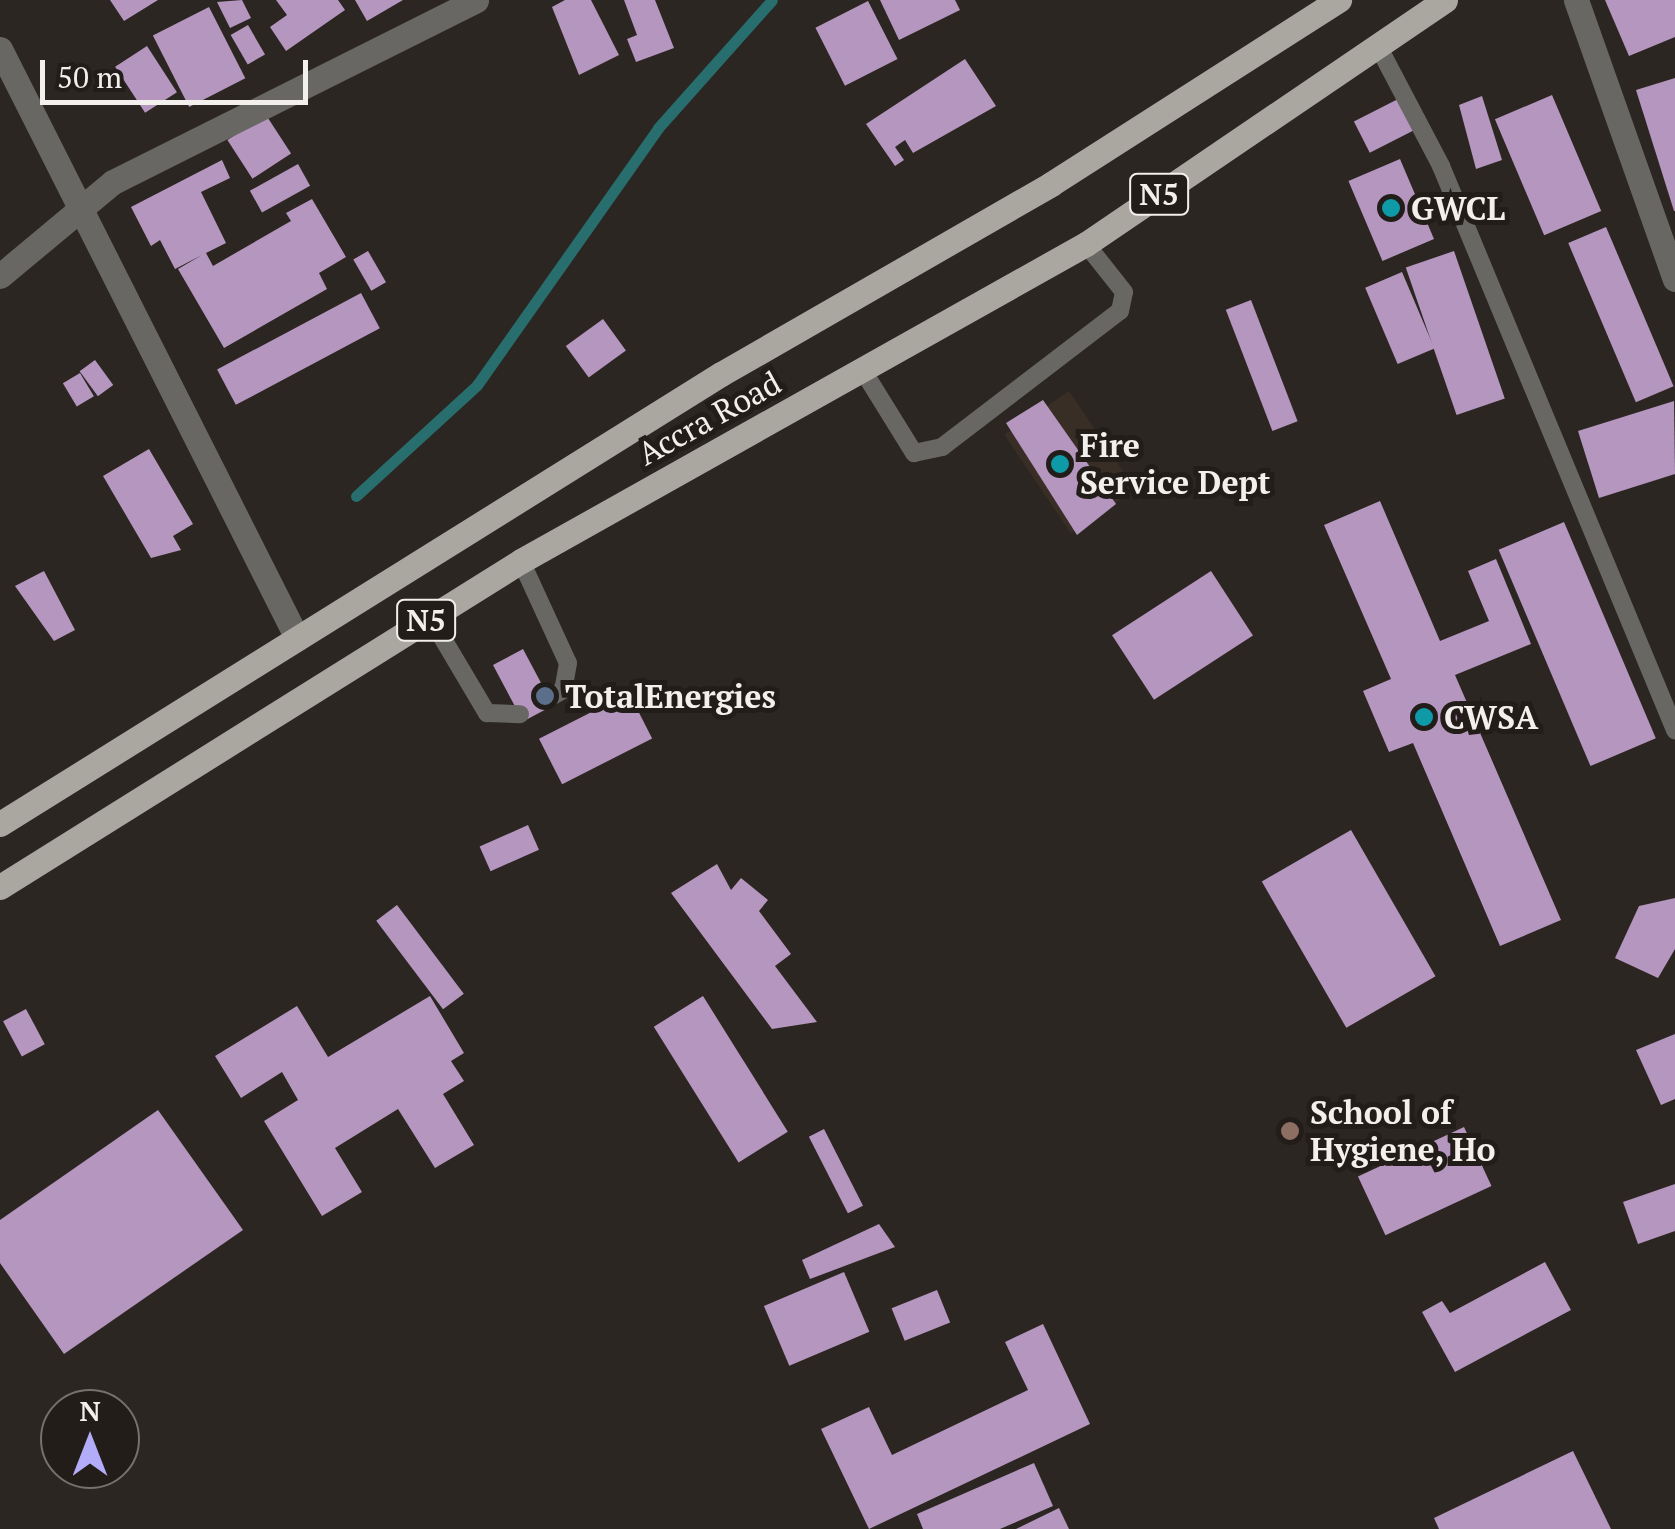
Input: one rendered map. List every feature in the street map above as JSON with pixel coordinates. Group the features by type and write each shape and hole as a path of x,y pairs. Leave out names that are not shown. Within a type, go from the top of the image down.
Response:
{"main road":[{"name":"Accra Road","path":"0,824 721,374 1051,184 1340,0"},
{"name":"Accra Road","path":"0,886 522,561 1086,244 1445,0"}],"street":[{"path":"0,276 113,182 341,63 429,28 476,0"},
{"path":"1576,0 1675,279"},
{"path":"0,49 297,638"}],"lane":[{"path":"1378,44 1441,166 1675,730"},
{"path":"862,369 914,453 942,447 1120,311 1124,292 1086,244"},
{"path":"522,561 568,663 563,690 549,698"},
{"path":"430,617 487,714 520,714"}],"shaded area":[{"path":"1069,391 1136,490 1071,533 1004,435"}],"building":[{"path":"110,0 158,0 124,21"},
{"path":"242,0 251,18 230,28 217,2"},
{"path":"276,0 338,0 345,10 286,51 270,27 287,15"},
{"path":"355,0 403,0 367,21"},
{"path":"565,0 591,0 619,55 579,75 552,7"},
{"path":"624,0 655,0 674,48 636,62 627,39 637,35"},
{"path":"880,0 955,0 960,10 899,40"},
{"path":"1605,0 1675,0 1675,37 1629,56"},
{"path":"868,1 898,59 845,86 815,28"},
{"path":"209,7 245,78 189,107 153,36"},
{"path":"248,25 265,54 248,64 231,35"},
{"path":"147,46 177,92 145,113 115,67"},
{"path":"965,59 996,106 913,153 905,140 895,147 904,160 895,166 866,124"},
{"path":"1675,78 1675,211 1674,211 1636,90"},
{"path":"1552,95 1601,211 1544,235 1495,119"},
{"path":"1482,96 1502,160 1476,169 1459,105"},
{"path":"1402,97 1418,128 1370,153 1354,122"},
{"path":"266,115 291,154 252,179 227,140"},
{"name":"GWCL","path":"1400,159 1434,239 1382,261 1348,181"},
{"path":"222,160 230,178 201,192 226,243 206,253 213,266 291,221 286,213 312,199 346,257 319,273 327,289 224,348 178,269 202,255 175,269 160,240 151,246 131,207"},
{"path":"298,164 310,186 262,213 250,191"},
{"path":"1606,227 1674,386 1636,402 1568,243"},
{"path":"368,251 386,282 371,291 353,260"},
{"path":"1454,251 1505,399 1457,415 1406,268"},
{"path":"1402,272 1434,348 1398,364 1365,288"},
{"path":"361,293 380,328 236,405 217,370"},
{"path":"1251,300 1298,421 1272,431 1226,310"},
{"path":"603,319 626,351 589,378 566,346"},
{"path":"95,360 113,385 98,396 80,371"},
{"path":"80,373 94,396 77,406 63,383"},
{"name":"Fire Service Dept","path":"1043,400 1116,504 1077,535 1006,423"},
{"path":"1674,401 1675,474 1599,498 1578,431"},
{"path":"149,449 193,524 173,536 181,550 151,558 103,476"},
{"name":"CWSA","path":"1380,501 1440,641 1489,621 1468,571 1496,559 1531,644 1455,675 1561,920 1500,946 1413,743 1389,752 1363,691 1391,679 1324,525"},
{"path":"1564,522 1656,738 1590,766 1499,550"},
{"path":"44,571 75,630 54,641 15,586"},
{"path":"1211,571 1253,636 1154,700 1112,635"},
{"path":"523,649 553,706 523,721 493,665"},
{"path":"629,693 652,738 562,784 539,739"},
{"path":"528,825 539,850 491,871 480,847"},
{"path":"1351,830 1436,976 1346,1028 1262,882"},
{"path":"717,864 731,890 741,878 768,900 759,911 791,954 775,966 817,1022 772,1029 671,893"},
{"path":"1675,898 1675,949 1658,978 1615,958 1639,906"},
{"path":"397,905 464,994 443,1009 376,921"},
{"path":"430,996 464,1053 451,1061 464,1081 443,1094 474,1145 435,1168 398,1109 335,1148 362,1192 322,1216 264,1121 298,1100 282,1072 241,1098 215,1056 297,1006 328,1057"},
{"path":"703,996 788,1132 739,1162 654,1027"},
{"path":"26,1009 45,1044 22,1057 3,1021"},
{"path":"1675,1034 1675,1099 1661,1105 1636,1050"},
{"path":"158,1110 243,1230 64,1354 0,1263 0,1220"},
{"path":"1464,1127 1491,1186 1385,1235 1358,1176"},
{"path":"824,1129 863,1206 848,1213 809,1137"},
{"path":"1675,1184 1675,1231 1638,1244 1623,1202"},
{"path":"879,1224 895,1247 810,1279 802,1260"},
{"path":"1545,1262 1571,1310 1455,1372 1422,1312 1442,1301 1450,1313"},
{"path":"844,1272 869,1332 789,1366 764,1306"},
{"path":"937,1290 950,1322 905,1341 892,1308"},
{"path":"1043,1324 1090,1424 869,1529 821,1429 869,1407 892,1455 1028,1390 1005,1342"},
{"path":"1573,1451 1611,1529 1439,1529 1434,1518"},
{"path":"1034,1463 1053,1506 1000,1529 923,1529 917,1514"},
{"path":"1059,1508 1069,1529 1016,1529"}],"waterway":[{"path":"356,496 477,385 658,128 772,0"}],"place":[{"name":"GWCL","path":"1391,208"},
{"name":"Fire Service Dept","path":"1060,464"},
{"name":"TotalEnergies","path":"545,696"},
{"name":"CWSA","path":"1424,717"},
{"name":"School of Hygiene, Ho","path":"1290,1131"}]}
